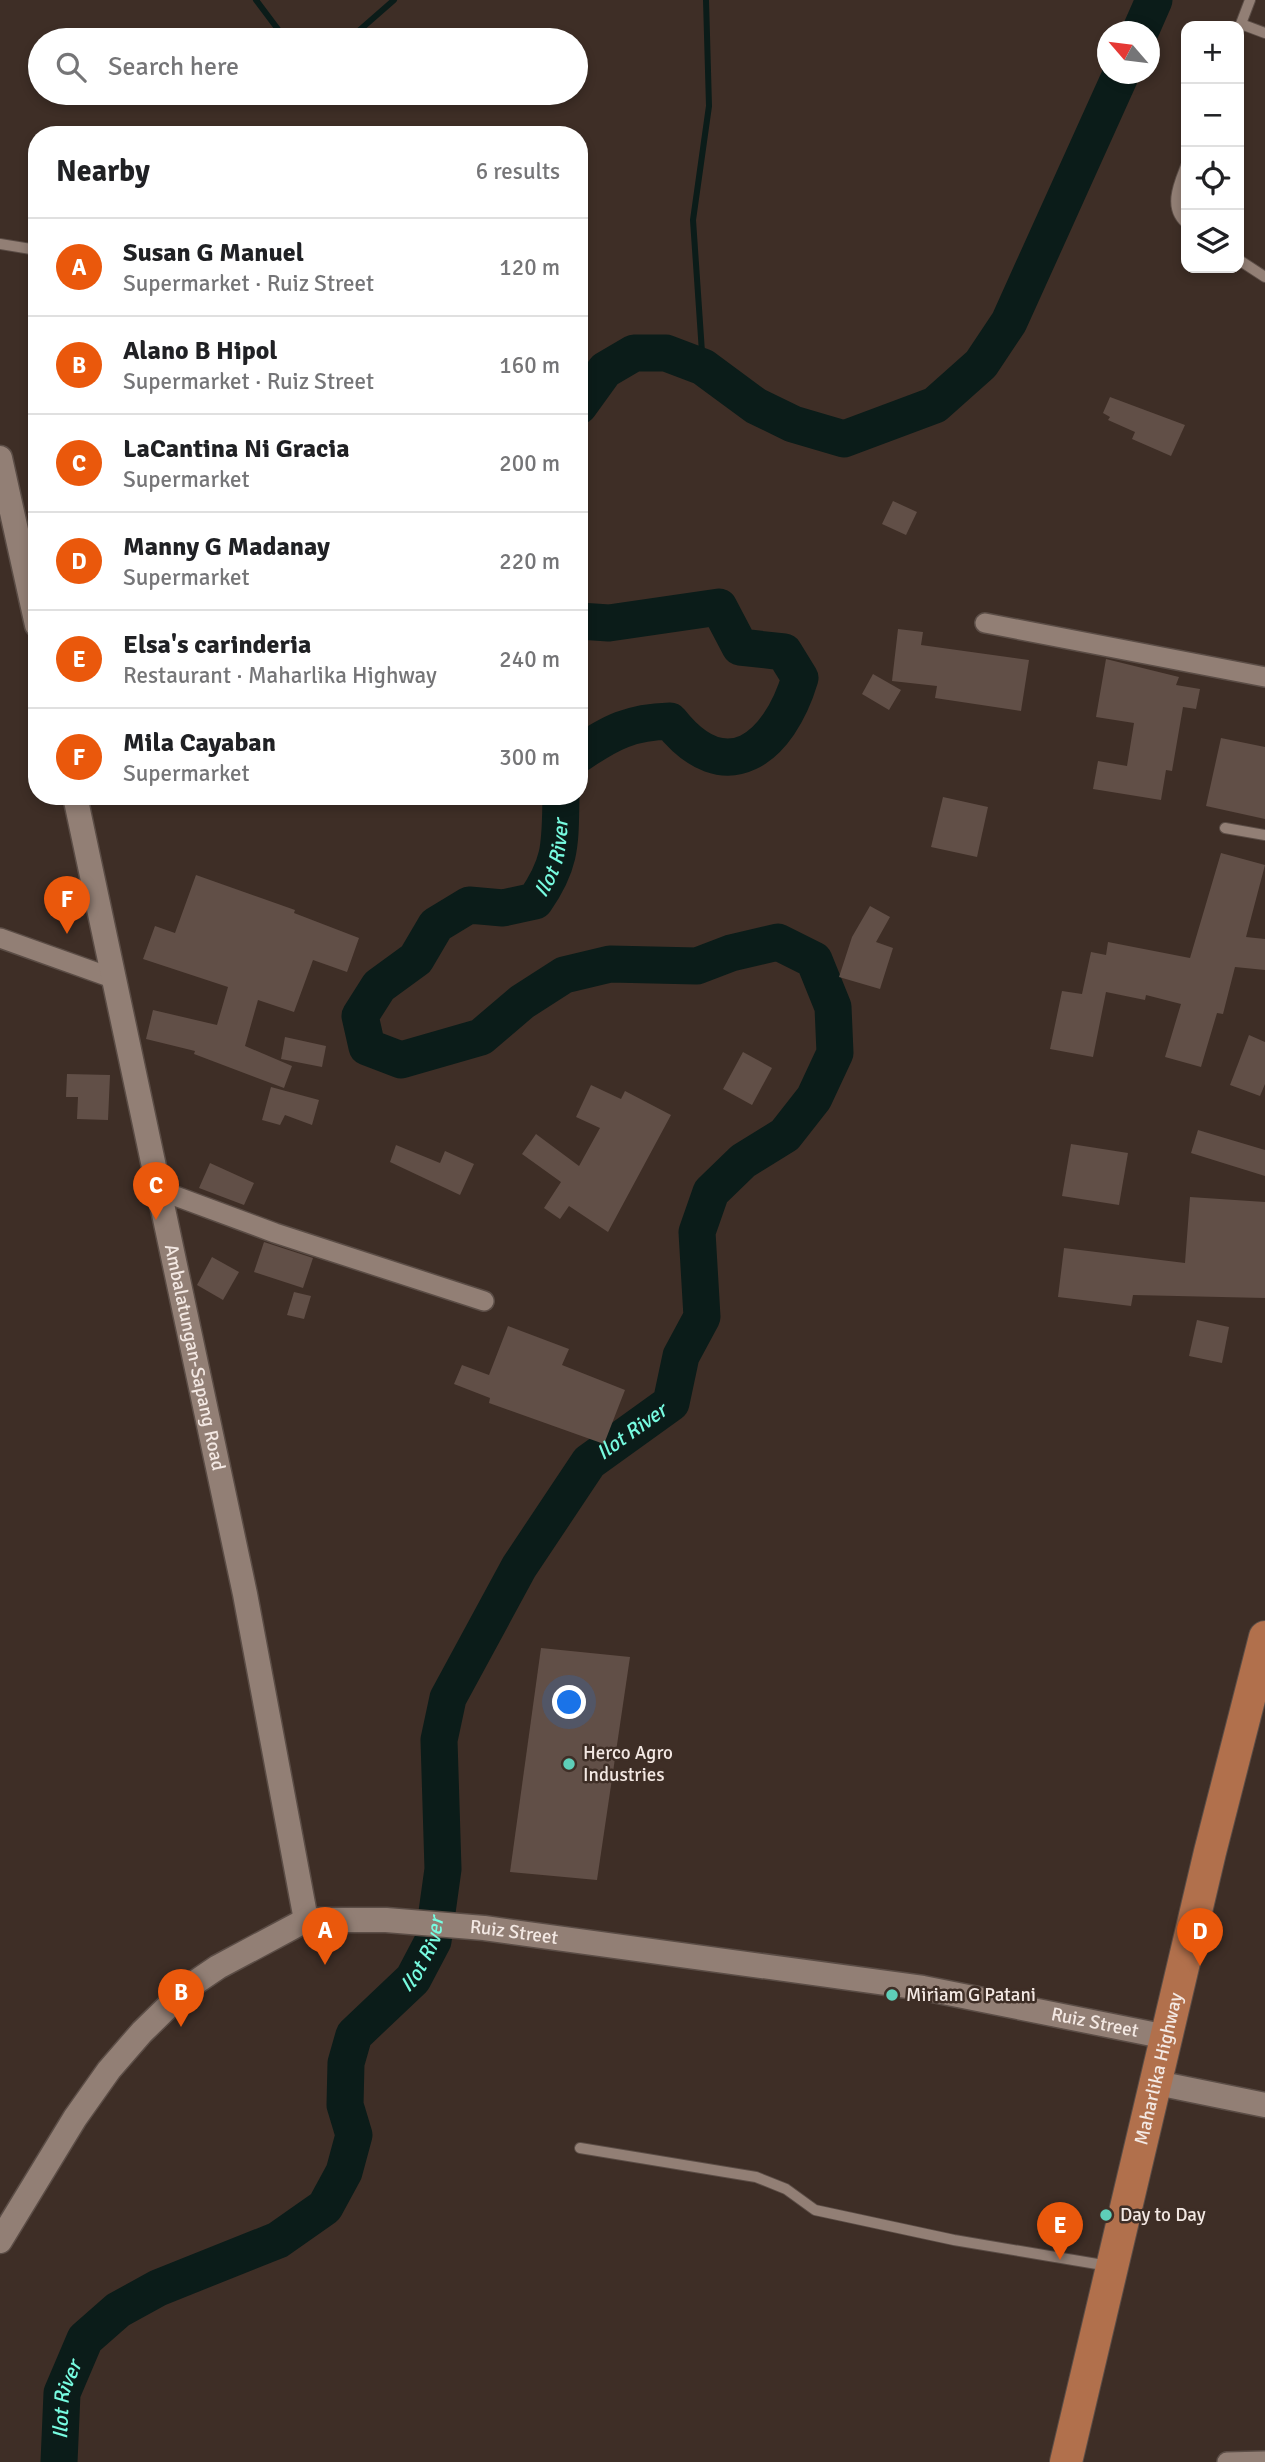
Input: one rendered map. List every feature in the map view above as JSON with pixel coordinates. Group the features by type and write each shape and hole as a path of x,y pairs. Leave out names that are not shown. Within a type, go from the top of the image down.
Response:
{"main road":[{"name":"Maharlika Highway","path":"1066,2462 1210,1852 1265,1637"}],"street":[{"path":"0,458 13,537 28,592"},
{"path":"985,623 1265,677"},
{"name":"Ambalatungan-Sapang Road","path":"77,805 245,1594 306,1920"},
{"path":"0,938 115,979"},
{"path":"159,1190 275,1233 484,1301"},
{"name":"Ruiz Street","path":"0,2241 75,2118 109,2070 142,2032 187,1988 218,1967 306,1920 386,1920 484,1928 923,1988 1167,2036"},
{"path":"1157,2083 1265,2105"},
{"path":"1227,2462 1265,2461"}],"lane":[{"path":"1242,21 1250,0"},
{"path":"1244,27 1265,33"},
{"path":"1181,179 1175,195 1181,218"},
{"path":"0,244 28,249"},
{"path":"1244,263 1265,277"},
{"path":"1225,828 1265,835"},
{"path":"580,2148 755,2177 786,2189 815,2210 954,2241 1112,2267"}],"building":[{"path":"1110,397 1185,425 1171,456 1132,439 1135,432 1108,420 1110,417 1103,413"},
{"path":"893,501 917,512 906,535 882,524"},
{"path":"898,629 923,632 921,645 1029,660 1021,711 935,698 937,686 892,681"},
{"path":"1106,659 1179,677 1176,685 1200,689 1196,709 1183,707 1172,771 1166,770 1161,800 1093,789 1098,761 1127,766 1134,723 1096,717"},
{"path":"873,674 901,690 889,710 862,694"},
{"path":"1221,738 1265,747 1265,819 1206,806"},
{"path":"943,797 988,807 977,857 931,847"},
{"path":"1221,853 1265,865 1246,937 1265,939 1265,970 1235,967 1223,1014 1217,1013 1201,1067 1165,1057 1181,1004 1146,995 1145,1000 1106,992 1093,1057 1050,1049 1062,991 1082,994 1091,952 1106,955 1108,942 1190,958"},
{"path":"196,875 295,910 294,913 359,938 347,972 313,960 294,1012 258,1000 245,1046 292,1066 284,1088 194,1054 195,1051 146,1039 153,1010 217,1025 228,987 143,959 155,926 175,933"},
{"path":"870,906 890,917 876,942 893,948 880,989 839,977 852,937"},
{"path":"1249,1035 1265,1042 1265,1084 1260,1096 1230,1085"},
{"path":"285,1037 326,1046 322,1067 281,1059"},
{"path":"743,1052 772,1068 752,1105 723,1089"},
{"path":"67,1074 110,1075 108,1120 77,1119 78,1097 66,1097"},
{"path":"591,1085 621,1099 625,1091 671,1115 608,1232 569,1206 560,1219 544,1208 561,1182 522,1154 536,1134 579,1166 600,1128 576,1117"},
{"path":"271,1087 319,1100 312,1125 285,1115 280,1125 262,1120"},
{"path":"1198,1130 1265,1150 1265,1176 1191,1153"},
{"path":"1071,1144 1128,1153 1119,1205 1062,1196"},
{"path":"396,1145 440,1163 445,1151 474,1164 460,1195 390,1162"},
{"path":"210,1163 254,1183 244,1205 199,1188"},
{"path":"1190,1197 1265,1202 1265,1298 1133,1295 1131,1306 1058,1297 1064,1248 1185,1263"},
{"path":"264,1242 313,1258 303,1288 254,1272"},
{"path":"212,1257 239,1272 223,1300 197,1285"},
{"path":"294,1292 311,1296 304,1319 287,1315"},
{"path":"1197,1320 1229,1327 1222,1363 1189,1356"},
{"path":"508,1326 569,1349 562,1365 625,1390 604,1444 489,1403 490,1398 454,1384 462,1365 489,1375"},
{"name":"Herco Agro Industries","path":"541,1648 630,1657 597,1880 510,1872"}],"waterway":[{"path":"256,0 277,28"},
{"path":"362,28 394,0"},
{"path":"703,367 693,220 709,106 706,0"},
{"path":"1145,21 1154,0"},
{"path":"588,394 605,370 634,353 666,353 703,367 756,406 793,424 844,439 935,405 981,364 1009,322 1116,84"},
{"name":"Ilot River","path":"588,622 609,623 719,607 740,647 784,652 800,678 791,703 779,724 764,741 748,752 730,757 711,754 691,742 670,721 633,726 588,748"},
{"name":"Ilot River","path":"59,2462 62,2393 85,2339 118,2310 158,2288 278,2240 325,2207 344,2172 354,2135 345,2105 346,2063 354,2035 413,1979 433,1941 443,1869 439,1740 448,1698 519,1567 589,1462 671,1403 681,1356 702,1317 697,1232 711,1192 743,1161 785,1135 814,1098 835,1053 833,1007 814,960 778,942 731,953 697,966 610,964 564,975 522,1002 481,1037 401,1060 367,1047 360,1016 379,986 416,959 436,925 469,905 503,908 535,901 550,875 558,852 561,805"}],"place":[{"name":"Mila Cayaban","path":"67,934"},
{"name":"LaCantina Ni Gracia","path":"156,1220"},
{"name":"Herco Agro Industries","path":"569,1764"},
{"name":"Susan G Manuel","path":"325,1965"},
{"name":"Manny G Madanay","path":"1200,1966"},
{"name":"Miriam G Patani","path":"892,1995"},
{"name":"Alano B Hipol","path":"181,2027"},
{"name":"Day to Day","path":"1106,2215"},
{"name":"Elsa's carinderia","path":"1060,2260"}]}
